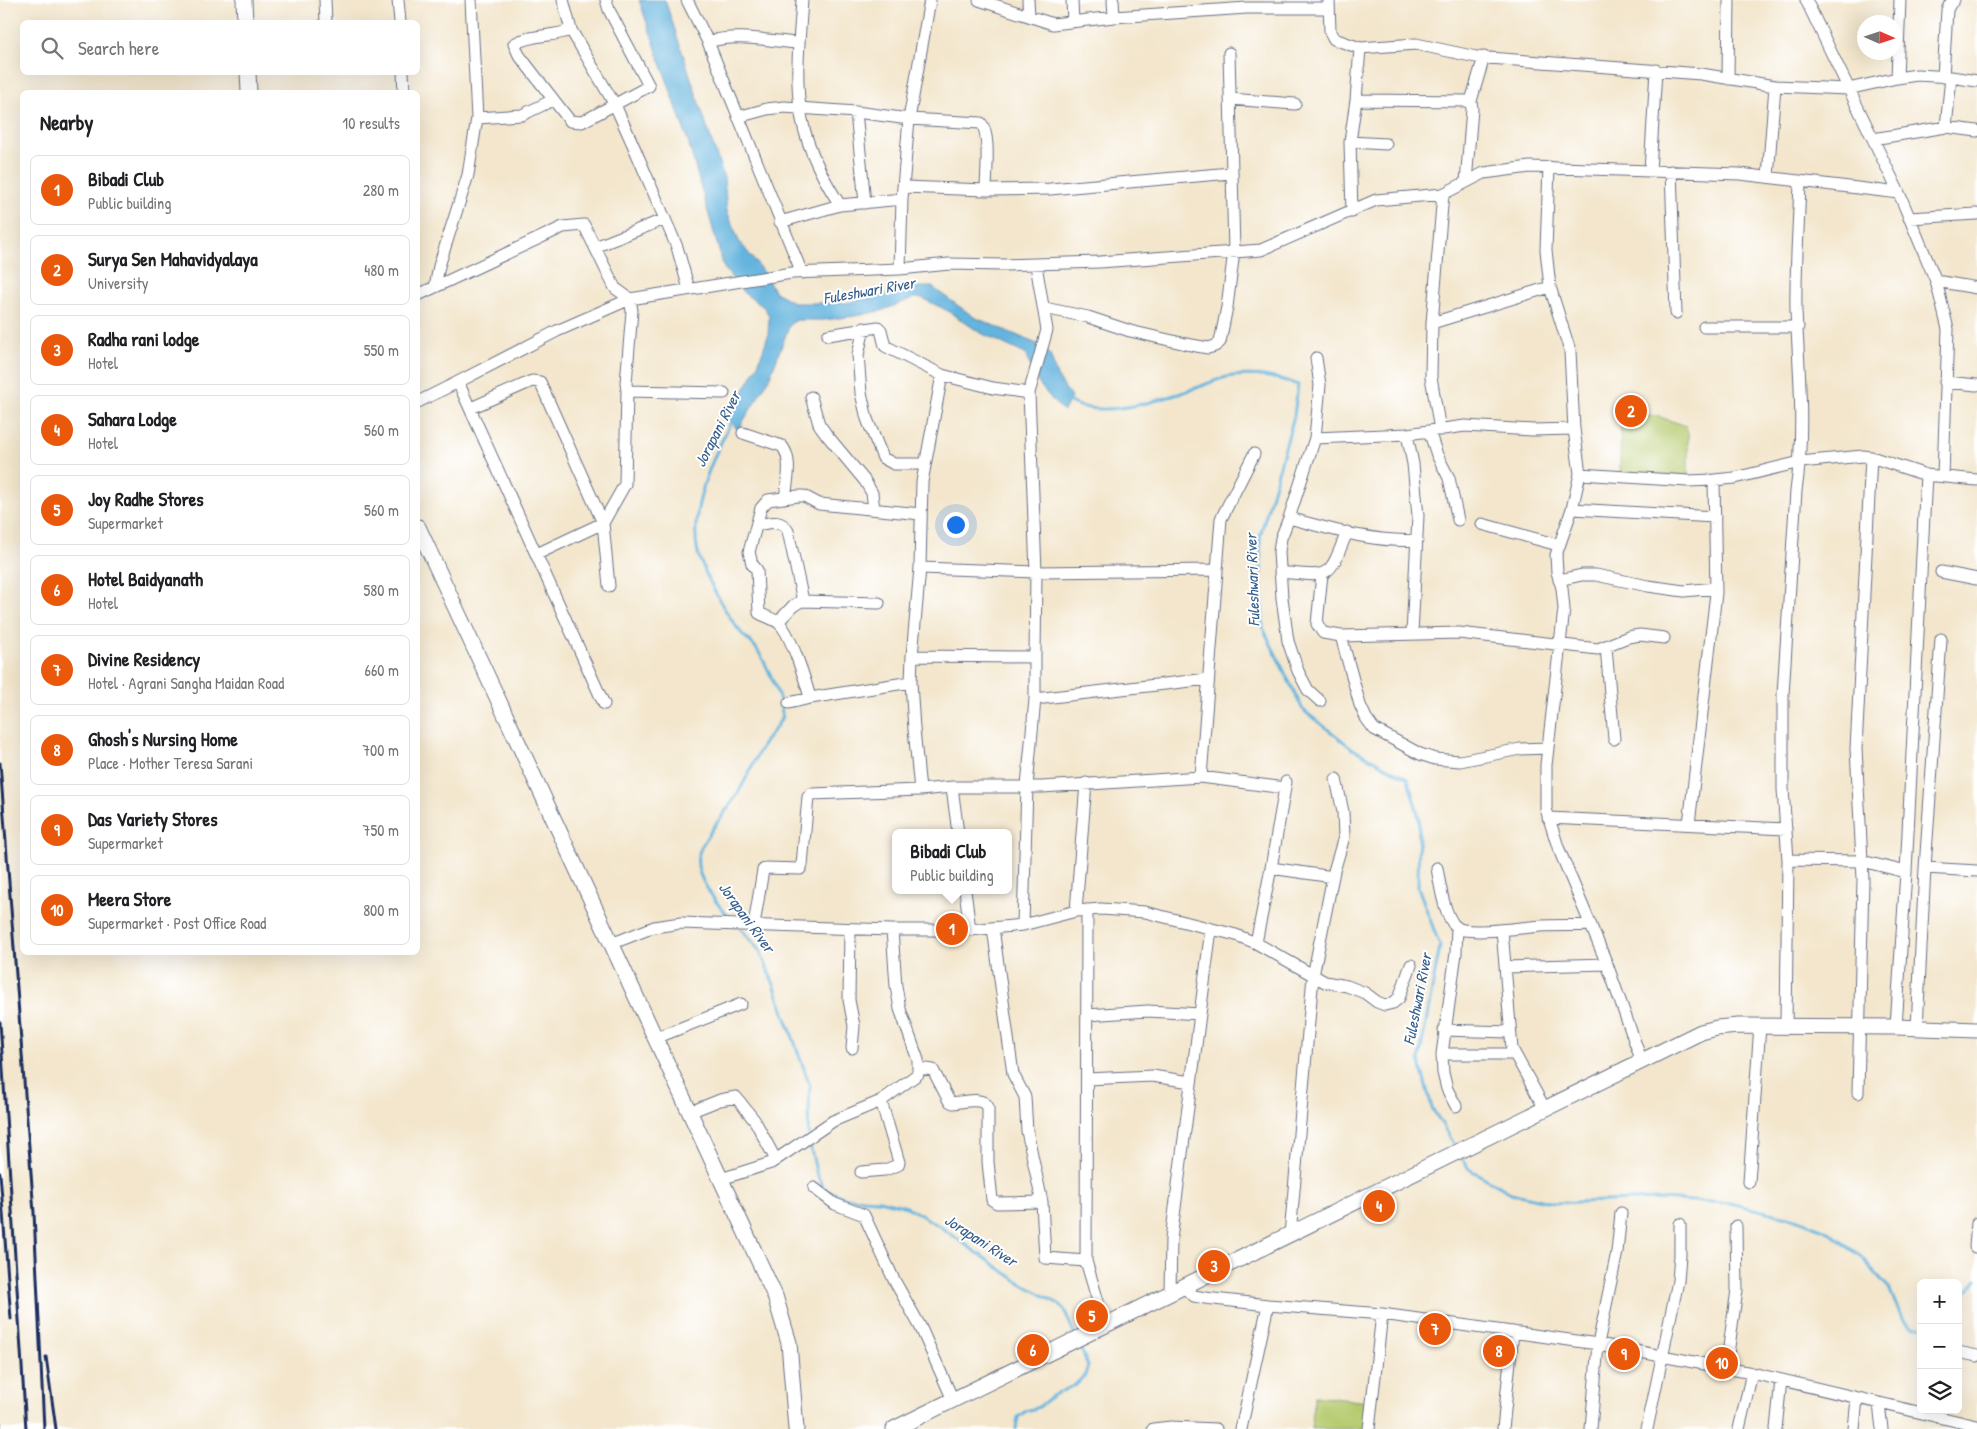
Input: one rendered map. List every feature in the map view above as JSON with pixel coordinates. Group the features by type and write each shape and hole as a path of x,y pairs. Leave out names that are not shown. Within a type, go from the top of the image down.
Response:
{"main road":[{"path":"244,0 245,20"},
{"path":"248,75 249,90"},
{"path":"420,531 656,1038 781,1312 790,1350 796,1429"},
{"path":"894,1429 1709,1030 1732,1026 1786,1025 1977,1030"}],"street":[{"path":"324,0 326,20"},
{"path":"398,0 400,20"},
{"path":"435,286 439,266 468,175 478,118 470,0"},
{"path":"563,0 571,30 615,105 665,219 677,247 689,289"},
{"path":"571,30 562,34 521,40 514,44 519,55 570,121 582,122 649,86 609,10 606,0"},
{"path":"687,0 708,42 780,222 797,273"},
{"path":"802,0 798,43 800,107 810,147 825,182 840,205"},
{"path":"900,270 902,199 909,119 930,0"},
{"path":"979,0 1053,24 1200,6 1329,4 1329,27 1334,39 1360,48 1416,44 1484,58 1701,74 1775,86 1848,89 1917,75 1977,81"},
{"path":"1028,0 1029,16"},
{"path":"1072,0 1073,22"},
{"path":"1113,0 1114,17"},
{"path":"1806,0 1899,193 1936,281 1948,328 1943,476"},
{"path":"1897,78 1900,0"},
{"path":"1946,127 1947,10 1954,0"},
{"path":"1728,79 1729,6"},
{"path":"708,42 734,38 798,43"},
{"path":"1352,212 1350,142 1356,100 1360,48"},
{"path":"1044,308 1088,317 1130,331 1186,344 1208,348 1220,342 1223,333 1234,251 1229,53"},
{"path":"1466,182 1472,110 1470,101 1484,58"},
{"path":"1650,171 1656,70"},
{"path":"403,75 404,90"},
{"path":"1768,177 1775,86"},
{"path":"1230,99 1295,104"},
{"path":"478,118 522,115 553,100"},
{"path":"1356,100 1470,101"},
{"path":"738,117 767,109 800,107 909,119 981,123 985,127 986,138 986,190"},
{"path":"856,112 864,203"},
{"path":"1873,139 1946,127 1977,131"},
{"path":"1350,142 1386,144"},
{"path":"420,401 557,331 630,299 797,273 900,270 949,264 1036,265 1100,262 1261,250 1376,200 1443,194 1484,173 1530,167 1549,167 1740,174 1899,193"},
{"path":"1549,167 1546,250 1550,287 1570,351 1574,429 1580,474 1572,509 1558,545 1556,564 1562,588 1564,609 1548,748 1546,809 1558,847 1607,964 1642,1062"},
{"path":"1671,172 1676,313"},
{"path":"904,186 986,190 1050,188 1231,173"},
{"path":"1786,1025 1788,860 1783,789 1783,694 1796,491 1800,462 1800,369 1796,309 1800,181"},
{"path":"1443,194 1432,323 1431,378 1437,454 1449,478 1458,520"},
{"path":"780,222 840,205 902,199"},
{"path":"1909,218 1977,214"},
{"path":"595,247 665,219"},
{"path":"420,294 563,227 584,225 616,288 630,299 632,310 626,383 625,484 603,523 536,554"},
{"path":"1023,925 1027,786 1034,699 1036,572 1029,394 1047,330 1036,265"},
{"path":"1936,281 1977,288"},
{"path":"1432,323 1550,287"},
{"path":"828,335 878,327 881,330 885,346 942,375 993,388 1029,394"},
{"path":"1704,327 1798,327"},
{"path":"864,328 858,355 861,393 867,420 883,458 894,464 925,464"},
{"path":"1316,358 1320,385 1315,438 1290,518 1281,538 1279,552 1282,598 1288,641 1298,671 1308,690 1320,701"},
{"path":"920,790 911,682 912,656 920,568 922,482 942,375"},
{"path":"458,382 604,704"},
{"path":"471,408 532,382 540,382 603,523 609,586"},
{"path":"1945,382 1977,385"},
{"path":"627,391 724,393"},
{"path":"811,397 820,424 826,434 865,481 872,493 874,509"},
{"path":"1315,438 1407,434 1465,426 1532,430 1574,429"},
{"path":"742,433 782,446 786,450 788,465 785,498"},
{"path":"1407,434 1413,464 1418,516 1412,634"},
{"path":"1201,777 1221,519 1254,454"},
{"path":"1580,474 1714,480 1735,478 1800,462 1863,456 1926,475 1977,480"},
{"path":"1858,1093 1862,861 1856,749 1871,457"},
{"path":"1896,1027 1906,872 1926,475"},
{"path":"1689,824 1716,588 1714,480"},
{"path":"810,698 804,676 785,631 778,622 759,613 757,570 749,557 761,508 768,500 804,496 819,504 921,514"},
{"path":"1572,509 1714,517"},
{"path":"1290,518 1348,532 1400,541 1417,540"},
{"path":"757,525 775,522 785,525 788,531 801,591 801,601"},
{"path":"1482,524 1558,545"},
{"path":"1280,572 1322,574 1328,571 1335,564 1348,532"},
{"path":"920,568 1036,572 1217,570"},
{"path":"1942,572 1977,579"},
{"path":"1322,574 1317,624 1323,633 1341,636 1459,633 1598,649 1628,637 1640,635 1664,638"},
{"path":"1559,580 1582,574 1596,574 1648,586 1684,591 1716,588"},
{"path":"778,622 793,606 801,601 879,602"},
{"path":"1341,636 1360,705 1366,718 1374,729 1420,754 1435,759 1460,761 1520,749 1548,748"},
{"path":"1917,1028 1925,868 1941,639"},
{"path":"1606,647 1614,739"},
{"path":"912,656 1035,657"},
{"path":"1034,699 1208,679"},
{"path":"788,704 810,698 911,682"},
{"path":"753,925 763,870 766,868 794,870 800,869 802,865 808,797 811,794 1201,777 1286,784 1256,943"},
{"path":"1290,1234 1314,976 1333,877 1344,836 1343,812 1336,779"},
{"path":"1086,783 1081,910 1087,1015 1086,1261 1102,1327"},
{"path":"952,787 957,829"},
{"path":"1548,818 1786,829"},
{"path":"1788,860 1862,861 1906,872"},
{"path":"1271,868 1333,877"},
{"path":"1437,868 1445,904 1457,927 1456,953 1442,1054 1443,1073 1447,1089 1456,1106"},
{"path":"1925,868 1977,871"},
{"path":"966,894 970,930"},
{"path":"611,944 654,927 681,923 850,929 970,930 1023,925 1081,910 1101,909 1145,912 1236,935 1256,943 1325,982 1347,986 1365,993 1376,1002 1385,1005 1393,1003 1398,998 1411,966"},
{"path":"1457,927 1463,930 1502,930 1541,926 1591,925"},
{"path":"993,928 1012,1074 1025,1097 1027,1131 1042,1202 1045,1258 1086,1261"},
{"path":"850,929 849,1000 854,1026 852,1048"},
{"path":"1211,929 1172,1239 1176,1290 1194,1296 1268,1305 1382,1314 1598,1344 1752,1373 1977,1426"},
{"path":"721,1179 776,1160 815,1131 881,1101 918,1074 919,1068 900,1009 896,986 892,930"},
{"path":"1502,930 1509,1032 1512,1049 1545,1109"},
{"path":"1505,967 1607,964"},
{"path":"656,1038 741,1004"},
{"path":"1087,1015 1148,1011 1200,1014"},
{"path":"1748,1182 1760,1026"},
{"path":"1444,1030 1509,1032"},
{"path":"1442,1054 1514,1054"},
{"path":"919,1068 933,1070 949,1101 953,1103 981,1101 986,1103 988,1107 988,1162 992,1200 997,1203 1042,1202"},
{"path":"1087,1079 1152,1076 1191,1082"},
{"path":"690,1112 720,1100 736,1097 755,1121 776,1160"},
{"path":"861,1172 885,1170 898,1166 899,1162 881,1101"},
{"path":"814,1188 835,1204 864,1215 894,1280 920,1326 953,1400"},
{"path":"1591,1429 1598,1344 1617,1252 1621,1213"},
{"path":"1975,1247 1977,1223"},
{"path":"1648,1429 1678,1281 1680,1224"},
{"path":"1726,1368 1737,1290 1736,1226"},
{"path":"1242,1429 1268,1305"},
{"path":"1369,1429 1382,1314"},
{"path":"1503,1429 1513,1332"},
{"path":"1962,1353 1977,1356"},
{"path":"1739,1429 1752,1373"},
{"path":"1776,1429 1781,1380"},
{"path":"1854,1429 1857,1398"},
{"path":"1879,1404 1882,1429"},
{"path":"1153,1429 1171,1427 1216,1429"}],"green space":[{"path":"1621,415 1657,416 1686,426 1688,434 1688,477 1620,472"},
{"path":"1315,1396 1368,1402 1365,1429 1311,1429"}],"water":[{"path":"639,0 665,0 724,178 727,211 739,241 758,265 775,292 795,303 846,303 917,287 932,287 974,317 1037,344 1050,354 1057,376 1071,397 1064,411 1039,384 1025,354 979,332 948,311 922,298 914,298 881,311 824,320 797,320 790,324 769,379 738,430 728,418 757,367 768,336 769,316 765,308 744,293 724,268 687,138"}],"waterway":[{"name":"Fuleshwari River","path":"1067,400 1079,406 1111,409 1147,403 1218,379 1233,376 1250,375 1266,377 1298,385 1294,416 1260,536 1263,628 1303,710 1353,749 1408,779 1419,818 1418,887 1440,946 1419,1060 1432,1108 1456,1147"},
{"name":"Jorapani River","path":"732,420 710,467 699,502 696,519 698,553 705,573 725,610 738,629 756,648 764,662 773,680 782,715 760,749 734,800 700,849 698,857 700,874 704,883 721,908 733,921"},
{"name":"Jorapani River","path":"741,929 760,951 775,987 810,1086 808,1134"},
{"name":"Jorapani River","path":"809,1140 816,1172 826,1190 846,1198 879,1200 907,1207 939,1226 1019,1282 1059,1304 1065,1311 1075,1336"},
{"name":"Fuleshwari River","path":"1460,1155 1469,1169 1511,1193 1554,1203 1657,1199 1729,1203 1796,1219 1829,1232 1860,1256 1889,1288 1902,1319 1913,1327 1917,1327"},
{"name":"Fuleshwari River","path":"1962,1297 1977,1280"},
{"name":"Jorapani River","path":"1016,1429 1018,1417 1026,1411 1039,1407 1052,1396 1075,1385 1085,1375 1088,1366 1079,1344"}],"railway":[{"path":"0,763 34,1213 44,1429"},
{"path":"0,1022 26,1429"},
{"path":"0,1173 11,1319"},
{"path":"46,1357 56,1429"},
{"path":"0,1423 0,1429"}],"place":[{"name":"Surya Sen Mahavidyalaya","path":"1631,411"},
{"name":"Bibadi Club","path":"952,929"},
{"name":"Sahara Lodge","path":"1379,1206"},
{"name":"Radha rani lodge","path":"1214,1266"},
{"name":"Joy Radhe Stores","path":"1092,1316"},
{"name":"Divine Residency","path":"1435,1329"},
{"name":"Hotel Baidyanath","path":"1033,1350"},
{"name":"Ghosh's Nursing Home","path":"1499,1351"},
{"name":"Das Variety Stores","path":"1624,1354"},
{"name":"Meera Store","path":"1722,1363"}]}
